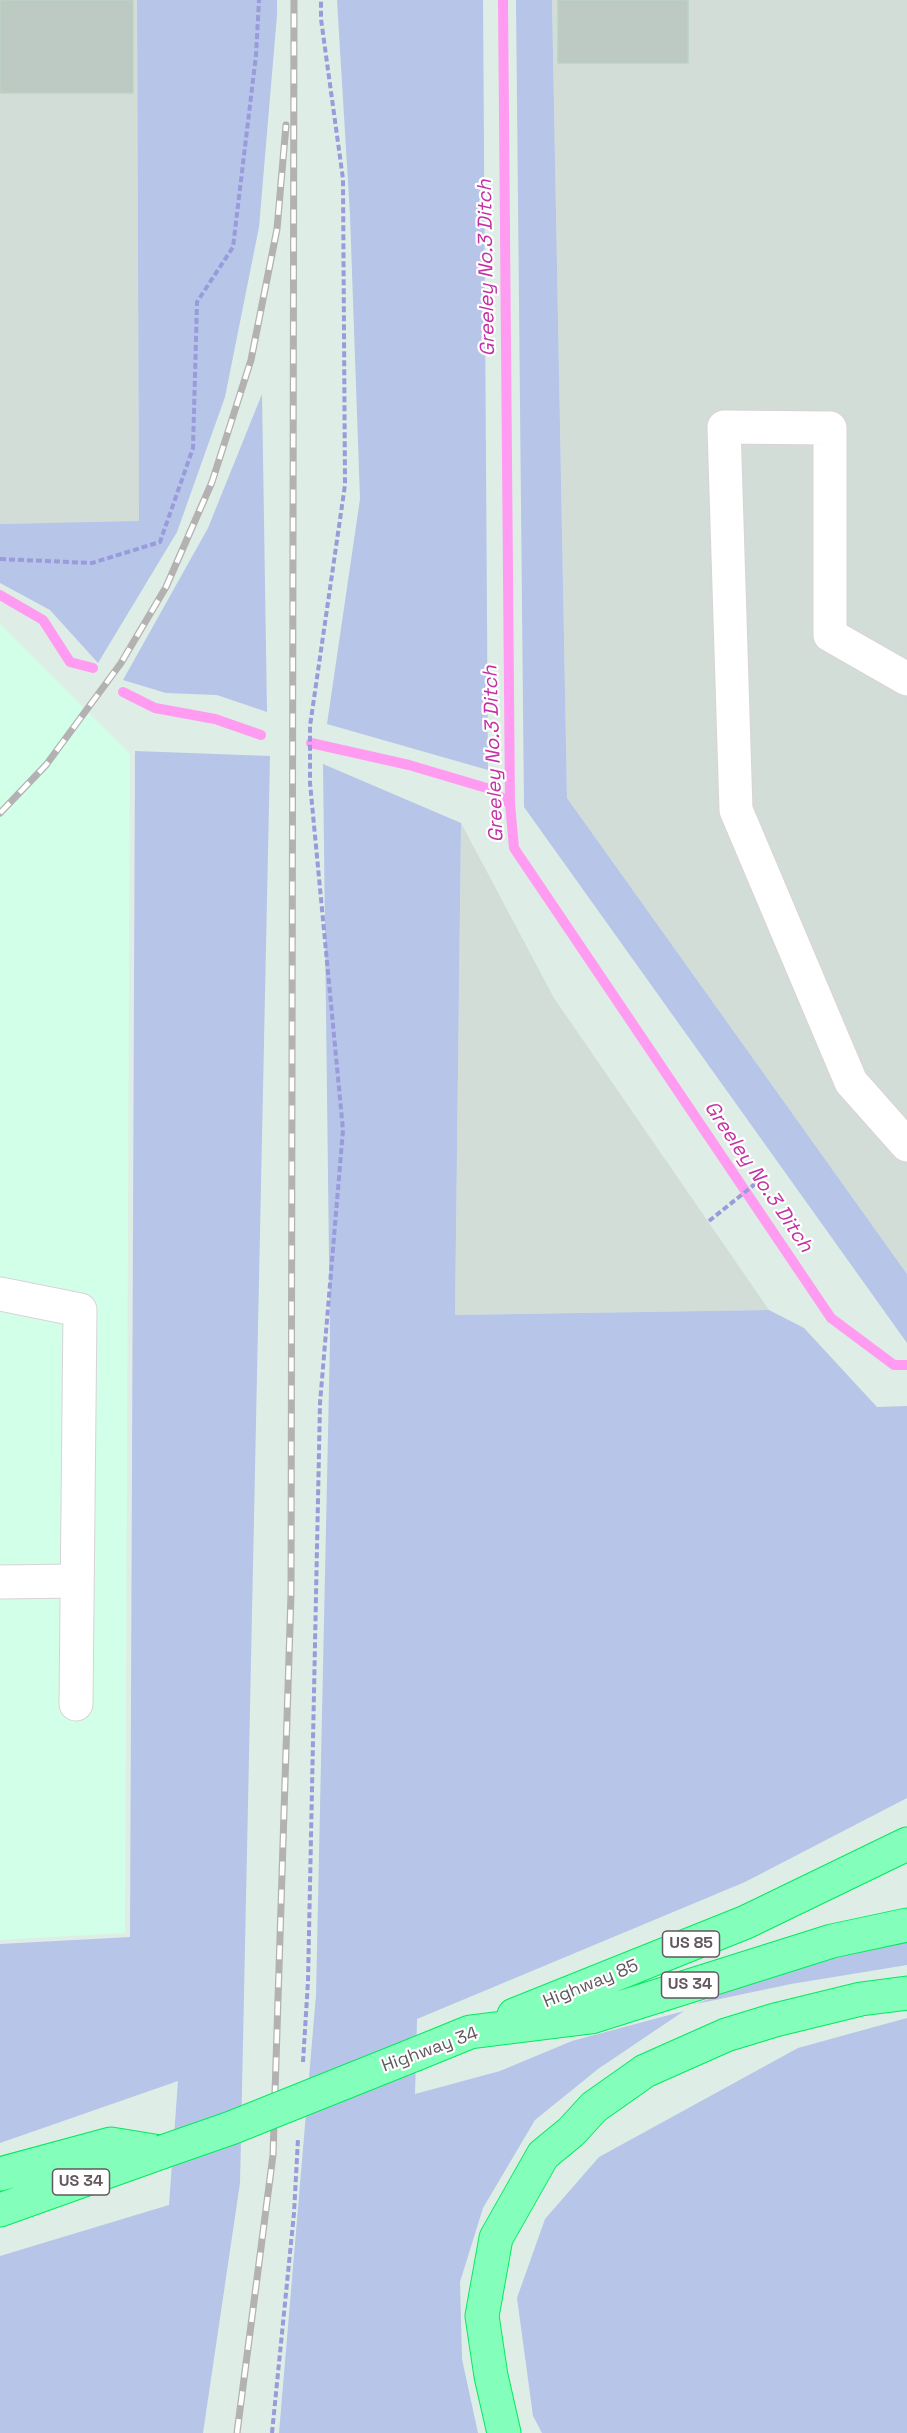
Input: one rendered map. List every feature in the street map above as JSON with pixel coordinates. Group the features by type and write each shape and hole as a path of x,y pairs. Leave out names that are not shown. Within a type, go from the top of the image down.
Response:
{"highway":[{"name":"Highway 85","path":"470,2032 746,1922 907,1844"},
{"name":"Highway 34","path":"0,2210 231,2128 470,2032 591,2017 832,1941 907,1925"},
{"path":"504,2433 491,2376 482,2316 496,2238 543,2155 571,2132 594,2107 645,2071 726,2035 775,2020 861,1999 907,1993"},
{"path":"0,2174 111,2144 162,2152"}],"lane":[{"path":"907,679 830,635 830,428 724,428 736,810 851,1082 907,1145"},
{"path":"0,1294 80,1310 76,1704"},
{"path":"0,1582 76,1581"}],"path":[{"path":"0,559 93,563 160,542 193,448 197,302 233,247 256,55 259,0"},
{"path":"302,2074 308,1981 320,1403 344,1130 310,783 310,726 345,485 343,179 321,19 321,0"},
{"path":"709,1221 765,1176"},
{"path":"272,2433 294,2213 298,2132"}],"shaded area":[{"path":"0,0 137,0 139,522 0,524"},
{"path":"137,0 277,0 277,15 259,227 225,397 177,532 98,663 50,610 0,583 0,524 139,521"},
{"path":"337,0 483,0 488,770 327,724 360,499 350,215"},
{"path":"516,0 552,0 567,798 907,1274 907,1343 524,807"},
{"path":"552,0 907,0 907,1274 567,798"},
{"path":"262,394 267,712 217,695 166,693 123,680 208,528"},
{"path":"0,624 130,754 125,1933 0,1940"},
{"path":"135,751 270,756 240,2183 203,2433 0,2433 0,2256 169,2205 178,2081 0,2143 0,1944 130,1937"},
{"path":"323,764 461,823 455,1315 769,1310 804,1328 877,1407 907,1406 907,1798 745,1882 417,2019 415,2094 500,2071 572,2041 684,2011 598,2069 535,2120 483,2208 460,2282 462,2359 478,2433 279,2433 316,1995 330,1340"},
{"path":"461,823 554,998 769,1310 455,1315"},
{"path":"907,1942 907,1965 791,1984 696,2004 788,1967"},
{"path":"907,2018 907,2433 542,2433 533,2416 517,2298 545,2219 599,2157 798,2048"}],"building":[{"path":"0,0 133,0 133,93 0,93"},
{"path":"558,0 688,0 688,63 558,63"}],"waterway":[{"name":"Greeley No.3 Ditch","path":"503,0 510,804 514,848 831,1318 894,1365 907,1365"},
{"path":"0,595 43,620 70,662 93,668"},
{"path":"123,692 155,708 215,719 261,735"},
{"path":"311,743 409,765 490,789 510,804"}],"railway":[{"path":"237,2433 273,2155 291,1594 294,0"},
{"path":"0,813 46,765 121,663 166,587 212,482 251,360 277,229 286,125"}]}
